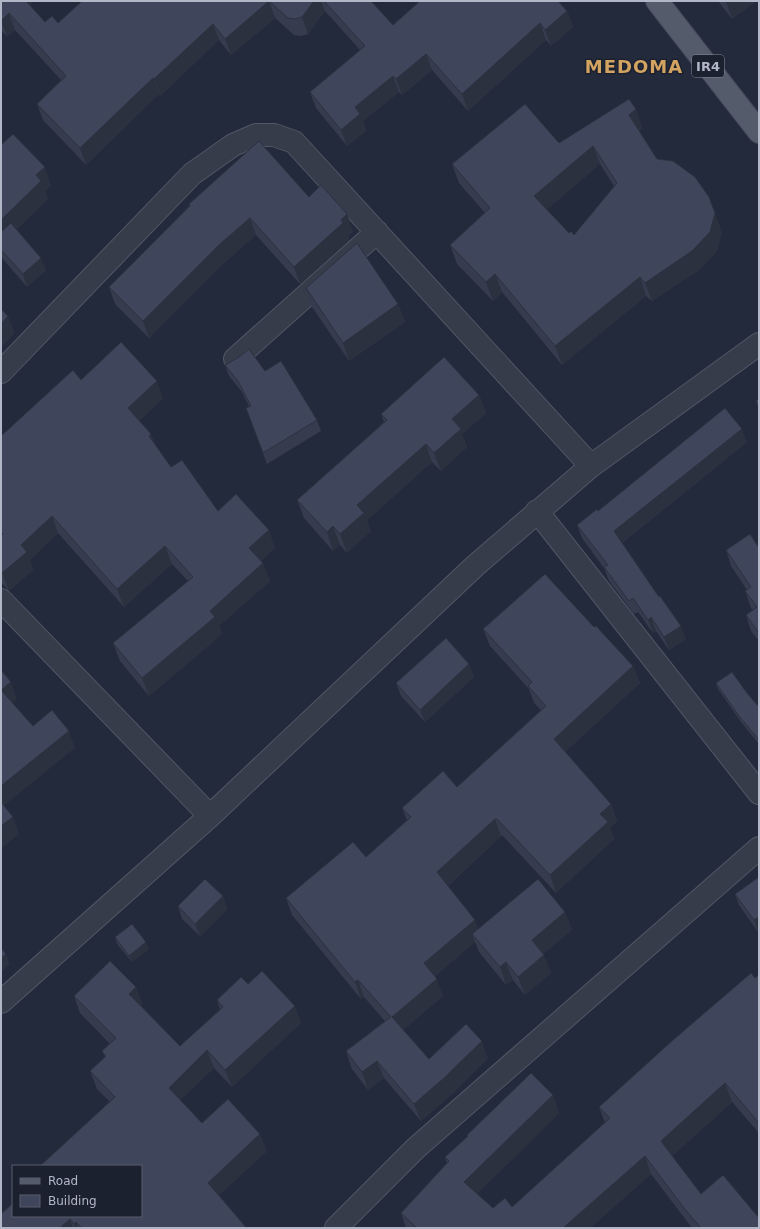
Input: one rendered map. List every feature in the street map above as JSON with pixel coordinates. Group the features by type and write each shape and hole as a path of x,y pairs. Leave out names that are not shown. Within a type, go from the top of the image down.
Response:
{"main road":[{"name":"IR4","path":"657,1 759,132"}],"street":[{"path":"1,372 192,174 233,145 256,135 274,135 294,142 591,466"},
{"path":"235,359 378,232"},
{"path":"1,1002 210,816 476,565 537,512 591,466 759,344"},
{"path":"537,512 759,793"},
{"path":"1,600 210,816"},
{"path":"336,1228 416,1148 759,848"}],"building":[{"path":"1,1 26,1 45,22 52,16 58,23 82,1 269,1 225,39 213,24 154,79 153,78 80,148 37,104 66,76 9,13 1,21"},
{"path":"269,1 314,1 302,17 295,19 288,18"},
{"path":"324,1 371,1 393,25 420,1 558,1 567,11 545,30 540,23 462,94 426,54 396,79 393,76 355,107 360,114 341,130 310,92 365,46"},
{"path":"629,99 636,109 629,115 657,159 673,161 695,177 709,197 715,213 710,232 692,251 645,283 640,277 555,346 495,274 486,282 450,245 490,208 452,164 525,104 559,143","holes":["593,146 617,183 574,235 571,231 569,233 534,196"]},
{"path":"13,134 45,167 36,175 41,181 1,220 1,145"},
{"path":"259,141 309,197 321,185 347,214 341,220 343,223 294,267 250,218 220,244 143,321 109,287 190,206 189,204"},
{"path":"11,223 41,258 23,274 1,250 1,232"},
{"path":"357,243 398,304 343,343 306,288"},
{"path":"1,309 8,316 1,324"},
{"path":"121,342 157,381 128,408 151,434 149,436 171,467 182,460 218,511 236,494 269,530 249,548 263,563 210,611 215,617 142,678 113,643 193,577 165,546 117,589 52,516 21,545 27,552 2,573 1,571 1,536 3,534 1,532 1,436 73,370 81,380"},
{"path":"249,349 265,371 281,361 317,420 263,453 246,408 251,406 238,381 225,365"},
{"path":"444,357 479,395 452,419 461,429 434,453 426,444 357,505 364,513 340,534 333,526 327,532 297,500 387,420 381,414"},
{"path":"759,398 759,406 756,401"},
{"path":"725,408 742,429 614,531 659,597 660,596 681,626 664,637 651,617 648,620 633,598 629,601 604,567 608,565 577,525 597,509 598,511"},
{"path":"750,534 759,548 759,633 746,615 757,607 745,591 751,587 726,550"},
{"path":"545,574 594,627 596,626 633,666 554,739 611,804 600,814 608,822 550,875 497,819 495,819 437,872 475,920 424,963 437,979 392,1017 429,1059 466,1024 482,1041 444,1078 414,1104 377,1061 362,1072 346,1051 391,1017 358,980 355,982 286,898 353,842 366,857 411,817 402,808 443,771 457,787 546,706 528,686 532,682 483,629"},
{"path":"446,638 469,664 420,710 396,683"},
{"path":"1,670 11,682 1,690"},
{"path":"732,672 759,707 759,740 739,716 716,683"},
{"path":"1,690 33,726 52,710 69,731 1,786"},
{"path":"1,802 13,817 1,826"},
{"path":"759,877 759,917 754,920 735,894"},
{"path":"205,879 223,896 195,924 178,906"},
{"path":"538,879 565,912 532,940 544,955 518,977 506,962 500,967 472,934"},
{"path":"132,924 146,942 129,956 115,937"},
{"path":"1,948 6,954 1,958"},
{"path":"110,961 136,987 129,994 180,1046 223,1007 217,1000 241,977 248,984 262,971 295,1006 225,1070 207,1050 169,1088 202,1123 228,1099 260,1134 208,1183 245,1226 243,1228 82,1228 76,1222 74,1224 70,1219 60,1228 1,1228 1,1214 12,1204 12,1217 142,1217 142,1165 41,1165 115,1097 90,1071 106,1056 102,1051 116,1038 74,996"},
{"path":"751,973 755,978 759,975 759,1123 725,1083 661,1141 701,1194 723,1175 759,1218 759,1228 701,1228 645,1156 563,1228 417,1228 401,1213 449,1161 445,1157 531,1073 553,1095 464,1182 493,1208 505,1198 512,1207 610,1118 599,1107 673,1040"}],"district":[{"name":"MEDOMA","path":"634,66"}]}
